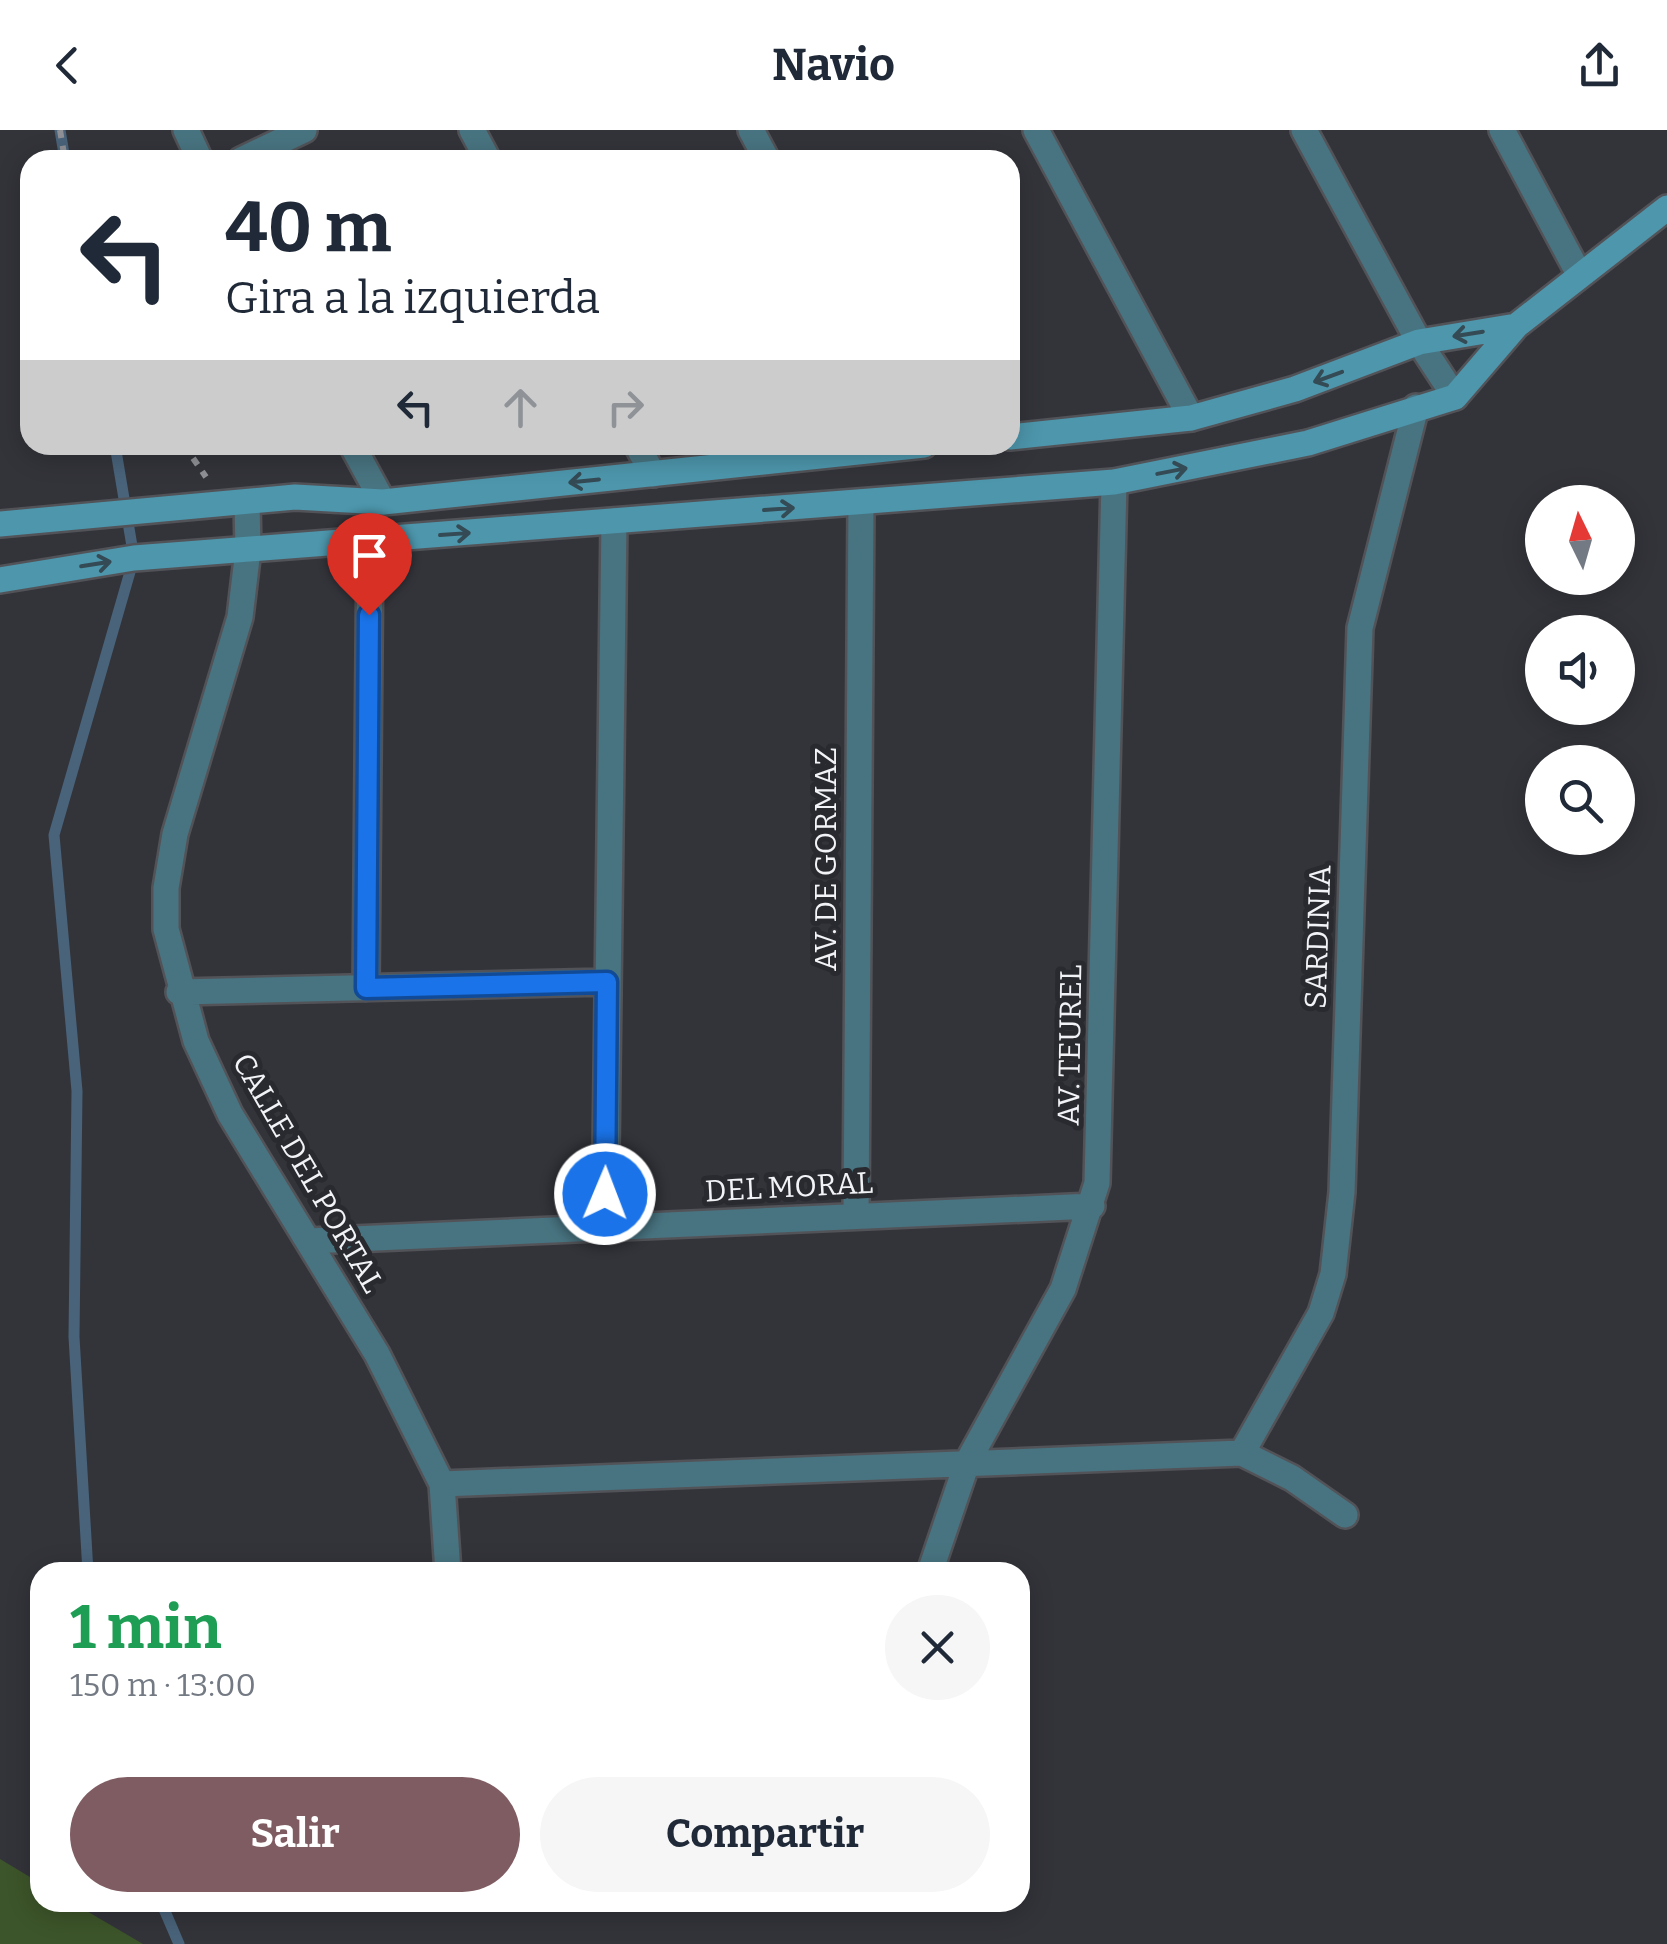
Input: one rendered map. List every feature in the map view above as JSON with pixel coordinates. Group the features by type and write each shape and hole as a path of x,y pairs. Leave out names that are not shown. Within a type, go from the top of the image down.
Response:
{"street":[{"path":"262,150 304,130"},
{"path":"1036,130 1191,418"},
{"path":"1304,130 1419,342 1455,397"},
{"path":"1502,130 1579,274"},
{"path":"0,580 134,558 1114,482 1308,443 1455,397 1516,326 1667,208"},
{"path":"1020,436 1191,418 1294,389 1419,342 1516,326"},
{"name":"SARDINIA","path":"1242,1452 1320,1313 1333,1274 1342,1192 1360,628 1416,407"},
{"path":"357,455 383,502"},
{"path":"643,455 652,474"},
{"path":"0,524 296,497 383,502 830,455"},
{"name":"AV. TEUREL","path":"933,1562 967,1464 1063,1288 1092,1206 1101,1156 1114,482"},
{"name":"CALLE DEL PORTAL","path":"247,502 248,550 240,616 175,834 166,888 166,930 179,992 230,1114 285,1210 309,1241 377,1354 442,1484 447,1562"},
{"name":"AV. DE GORMAZ","path":"856,1215 860,502"},
{"path":"605,1230 614,521"},
{"path":"366,988 370,540"},
{"path":"179,992 607,982"},
{"name":"DEL MORAL","path":"309,1241 1092,1206"},
{"path":"442,1484 1242,1452 1292,1478 1345,1516"}],"green space":[{"path":"0,1859 30,1877 30,1912 88,1912 143,1944 0,1944"}],"waterway":[{"path":"60,130 63,150"},
{"path":"87,1562 74,1337 77,1091 54,835 134,558 117,455"},
{"path":"165,1912 179,1944"}],"route":[{"path":"369,615 366,988 607,982 605,1194"}]}
